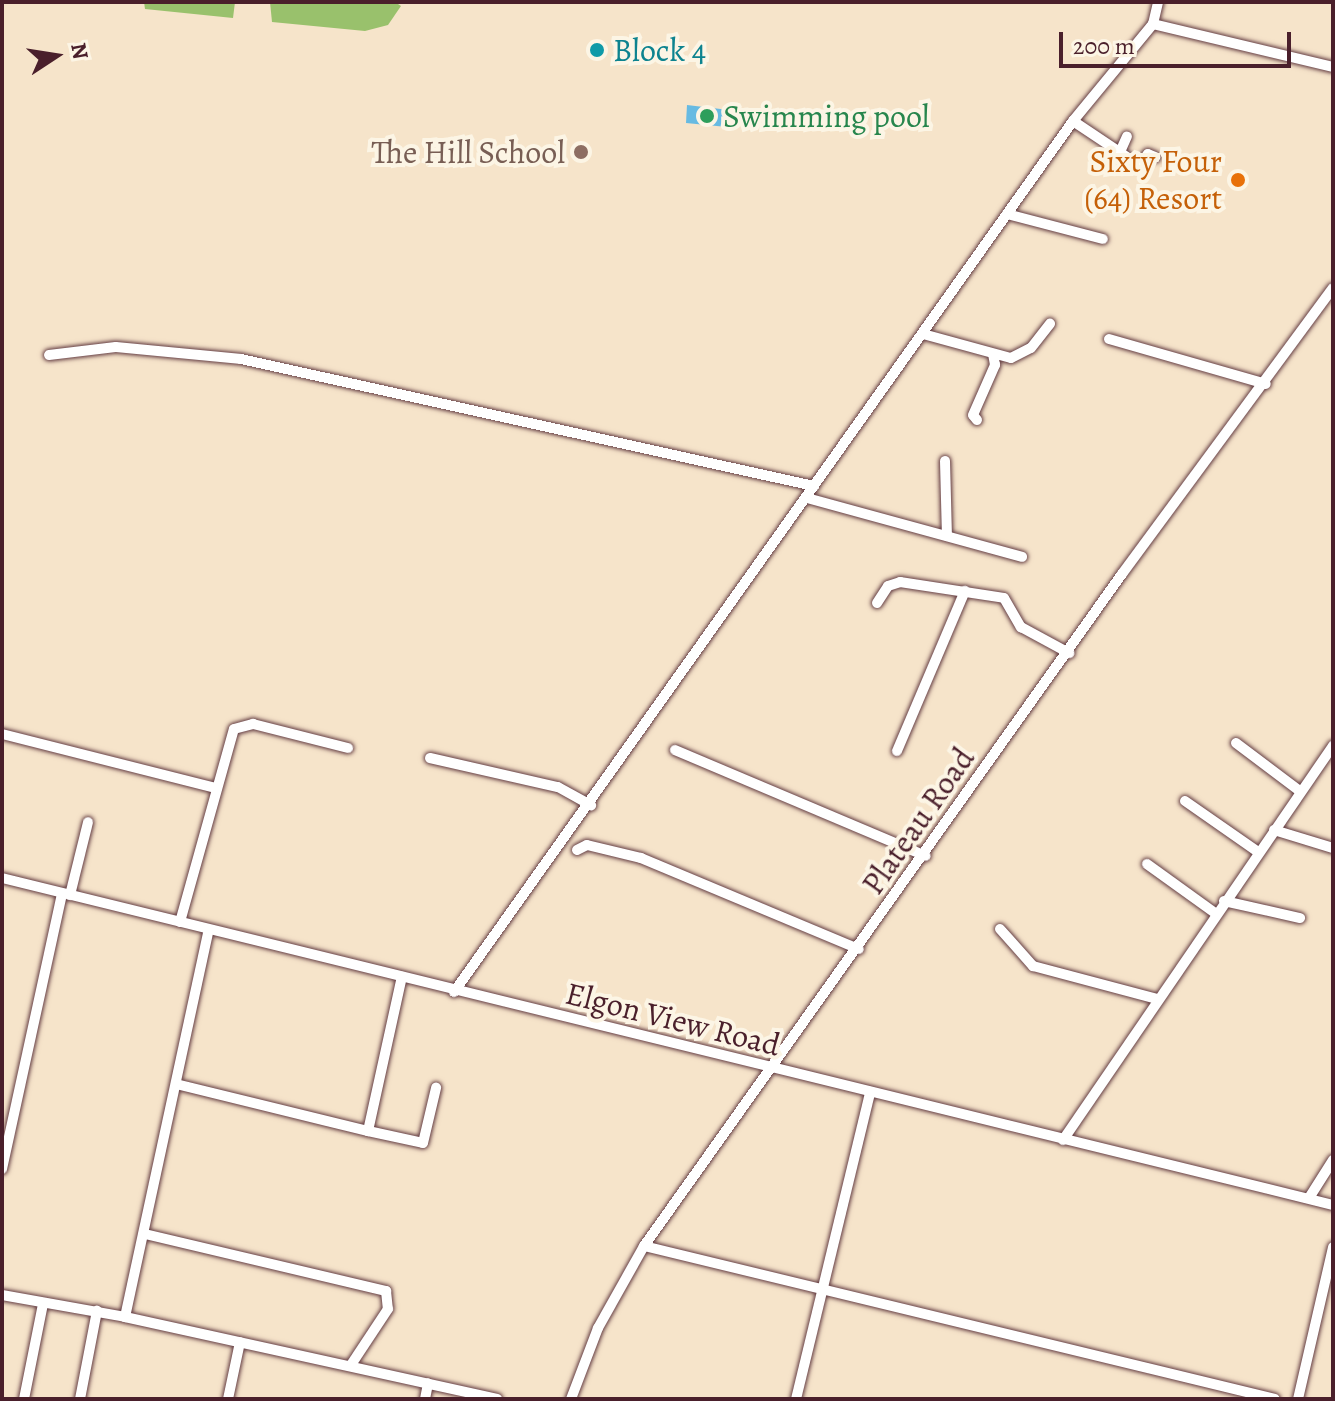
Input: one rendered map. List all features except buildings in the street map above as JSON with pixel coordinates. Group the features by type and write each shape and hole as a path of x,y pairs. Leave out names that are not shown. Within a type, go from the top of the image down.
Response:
{"street":[{"path":"454,992 591,805 1073,121 1153,24 1158,2"},
{"path":"1153,24 1333,67"},
{"path":"1073,121 1139,165 1148,154 1155,157"},
{"path":"1120,152 1127,136"},
{"path":"1007,214 1103,239"},
{"name":"Plateau Road","path":"571,1399 598,1328 644,1246 768,1069 859,949 1333,288"},
{"path":"923,334 993,354 1021,356 1050,324"},
{"path":"1109,339 1266,384"},
{"path":"49,355 116,347 241,359 814,486"},
{"path":"977,420 973,415 995,365 993,354"},
{"path":"945,461 947,536"},
{"path":"807,498 1022,557"},
{"path":"877,603 888,586 900,582 1008,600 1021,627 1069,653"},
{"path":"897,751 965,591"},
{"path":"180,922 228,739 245,724 348,748"},
{"path":"2,734 216,788"},
{"path":"1236,743 1301,792"},
{"path":"1063,1140 1215,913 1333,746"},
{"path":"675,750 926,856"},
{"path":"430,758 558,787 591,805"},
{"path":"1185,801 1258,852"},
{"path":"2,1169 66,894 88,822"},
{"path":"1274,830 1333,848"},
{"path":"577,850 587,845 641,858 859,949"},
{"path":"1147,864 1215,913"},
{"name":"Elgon View Road","path":"2,878 454,992 1333,1205"},
{"path":"1224,901 1300,918"},
{"path":"1000,929 1033,966 1157,999"},
{"path":"125,1317 209,930"},
{"path":"368,1131 402,977"},
{"path":"176,1084 423,1143 436,1088"},
{"path":"796,1399 870,1092"},
{"path":"1309,1198 1333,1160"},
{"path":"145,1234 386,1291 388,1309 351,1365"},
{"path":"644,1246 1275,1399"},
{"path":"1298,1399 1333,1247"},
{"path":"2,1295 97,1311 497,1399"},
{"path":"24,1399 43,1304"},
{"path":"80,1399 97,1311"},
{"path":"228,1399 240,1342"},
{"path":"425,1399 428,1383"}],"green space":[{"path":"144,2 235,2 233,18 145,9"},
{"path":"270,2 395,2 401,6 388,25 365,31 272,22"}],"water":[{"name":"Swimming pool","path":"687,105 729,110 727,127 686,123"}],"place":[{"name":"Block 4","path":"597,50"},
{"name":"Swimming pool","path":"707,116"},
{"name":"The Hill School","path":"581,152"},
{"name":"Sixty Four (64) Resort","path":"1238,180"}]}
